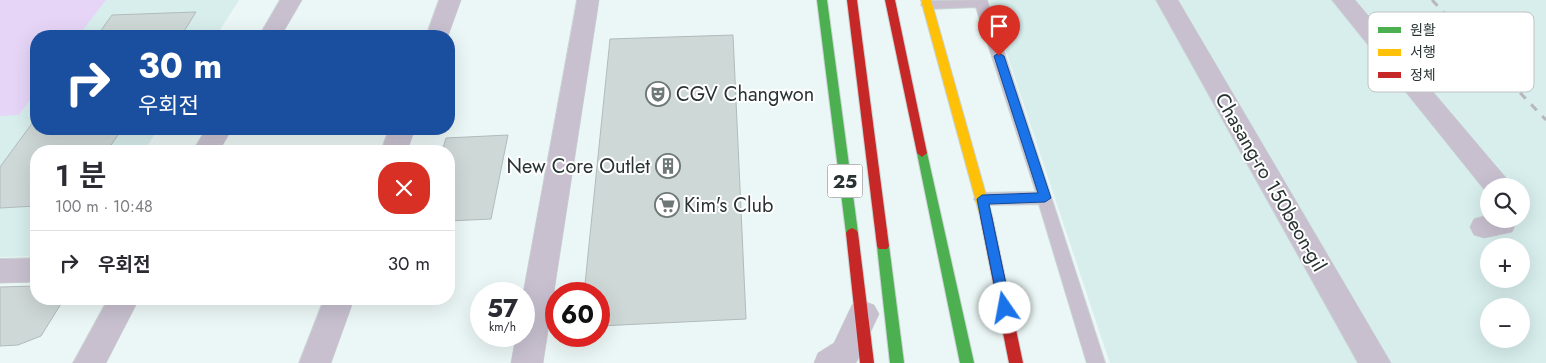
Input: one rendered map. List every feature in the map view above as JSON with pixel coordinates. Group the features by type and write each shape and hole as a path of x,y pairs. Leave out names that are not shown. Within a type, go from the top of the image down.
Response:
{"main road":[{"name":"25","path":"822,0 863,314 867,363"},
{"path":"852,0 897,363"},
{"path":"890,0 967,363"},
{"path":"927,2 982,199 1016,363"}],"street":[{"path":"273,30 290,0"},
{"path":"439,30 450,0"},
{"path":"528,363 588,0"},
{"name":"Chasang-ro 150beon-gil","path":"1167,0 1375,363"},
{"path":"1343,0 1368,30"},
{"path":"1419,92 1490,178"},
{"path":"0,271 30,270"},
{"path":"89,363 121,305"},
{"path":"315,363 337,305"},
{"path":"830,363 845,352 863,314"}],"lane":[{"path":"927,2 981,1 1096,363"},
{"path":"982,199 1045,198"}],"shaded area":[{"path":"0,0 239,0 220,30 30,30 30,135 154,135 148,145 30,145 30,256 0,257"},
{"path":"0,0 106,0 83,30 30,30 30,100 19,115 0,116"},
{"path":"989,0 1546,0 1546,363 1110,363"}],"building":[{"path":"196,12 185,30 101,30 112,15"},
{"name":"New Core Outlet","path":"733,35 746,319 610,325 610,282 585,282 610,39"},
{"path":"30,126 30,135 118,135 111,145 30,145 30,206 0,208 0,167"},
{"path":"508,135 491,219 455,221 455,145 444,145 446,138"},
{"path":"30,286 30,305 60,305 41,336 18,345 0,346 0,287"}],"railway":[{"path":"1432,0 1443,12"},
{"path":"1519,92 1546,120"}],"traffic: fast":[{"path":"822,0 852,233"},
{"path":"922,153 967,363"},
{"path":"883,246 897,363"}],"traffic: slow":[{"path":"926,0 986,216"}],"traffic: jam":[{"path":"852,0 883,246"},
{"path":"890,0 922,153"},
{"path":"986,216 1016,363"},
{"path":"852,233 867,363"}],"place":[{"name":"CGV Changwon","path":"658,94"},
{"name":"New Core Outlet","path":"668,166"},
{"name":"Kim's Club","path":"667,205"}],"route":[{"path":"999,56 1045,198 982,199 1005,308"}]}
